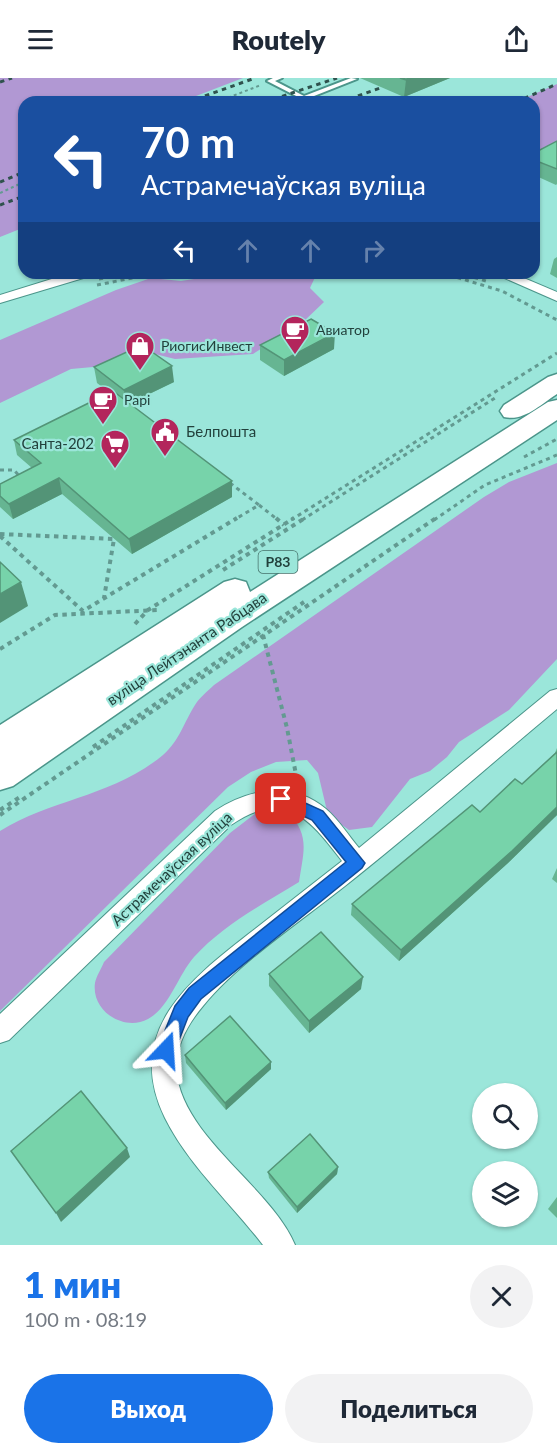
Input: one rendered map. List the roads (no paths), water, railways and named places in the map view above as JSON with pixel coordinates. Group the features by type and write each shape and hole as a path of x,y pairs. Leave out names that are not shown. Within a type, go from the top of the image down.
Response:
{"highway":[{"name":"вуліца Лейтэнанта Рабцава","path":"0,743 557,382"},
{"name":"вуліца Лейтэнанта Рабцава","path":"0,775 231,619 557,408"}],"street":[{"path":"0,299 66,279"},
{"path":"514,279 557,297"},
{"path":"281,1245 190,1132 166,1090 164,1071 172,1032 182,1012 195,993 215,975 357,863 557,697"},
{"name":"Астрамечаўская вуліца","path":"0,1031 231,812 256,799 281,799 318,815 357,863"}],"lane":[{"path":"279,78 270,81 300,96"},
{"path":"309,96 354,79"}],"railway":[{"path":"0,82 12,78"},
{"path":"205,96 255,78"},
{"path":"283,96 337,78"},
{"path":"530,96 557,84"},
{"path":"358,96 383,87"},
{"path":"0,182 18,174"},
{"path":"0,205 18,198"}],"place":[{"name":"Авиатор","path":"295,356"},
{"name":"РиогисИнвест","path":"140,372"},
{"name":"Papi","path":"103,426"},
{"name":"Белпошта","path":"165,458"},
{"name":"Санта-202","path":"115,470"}]}
